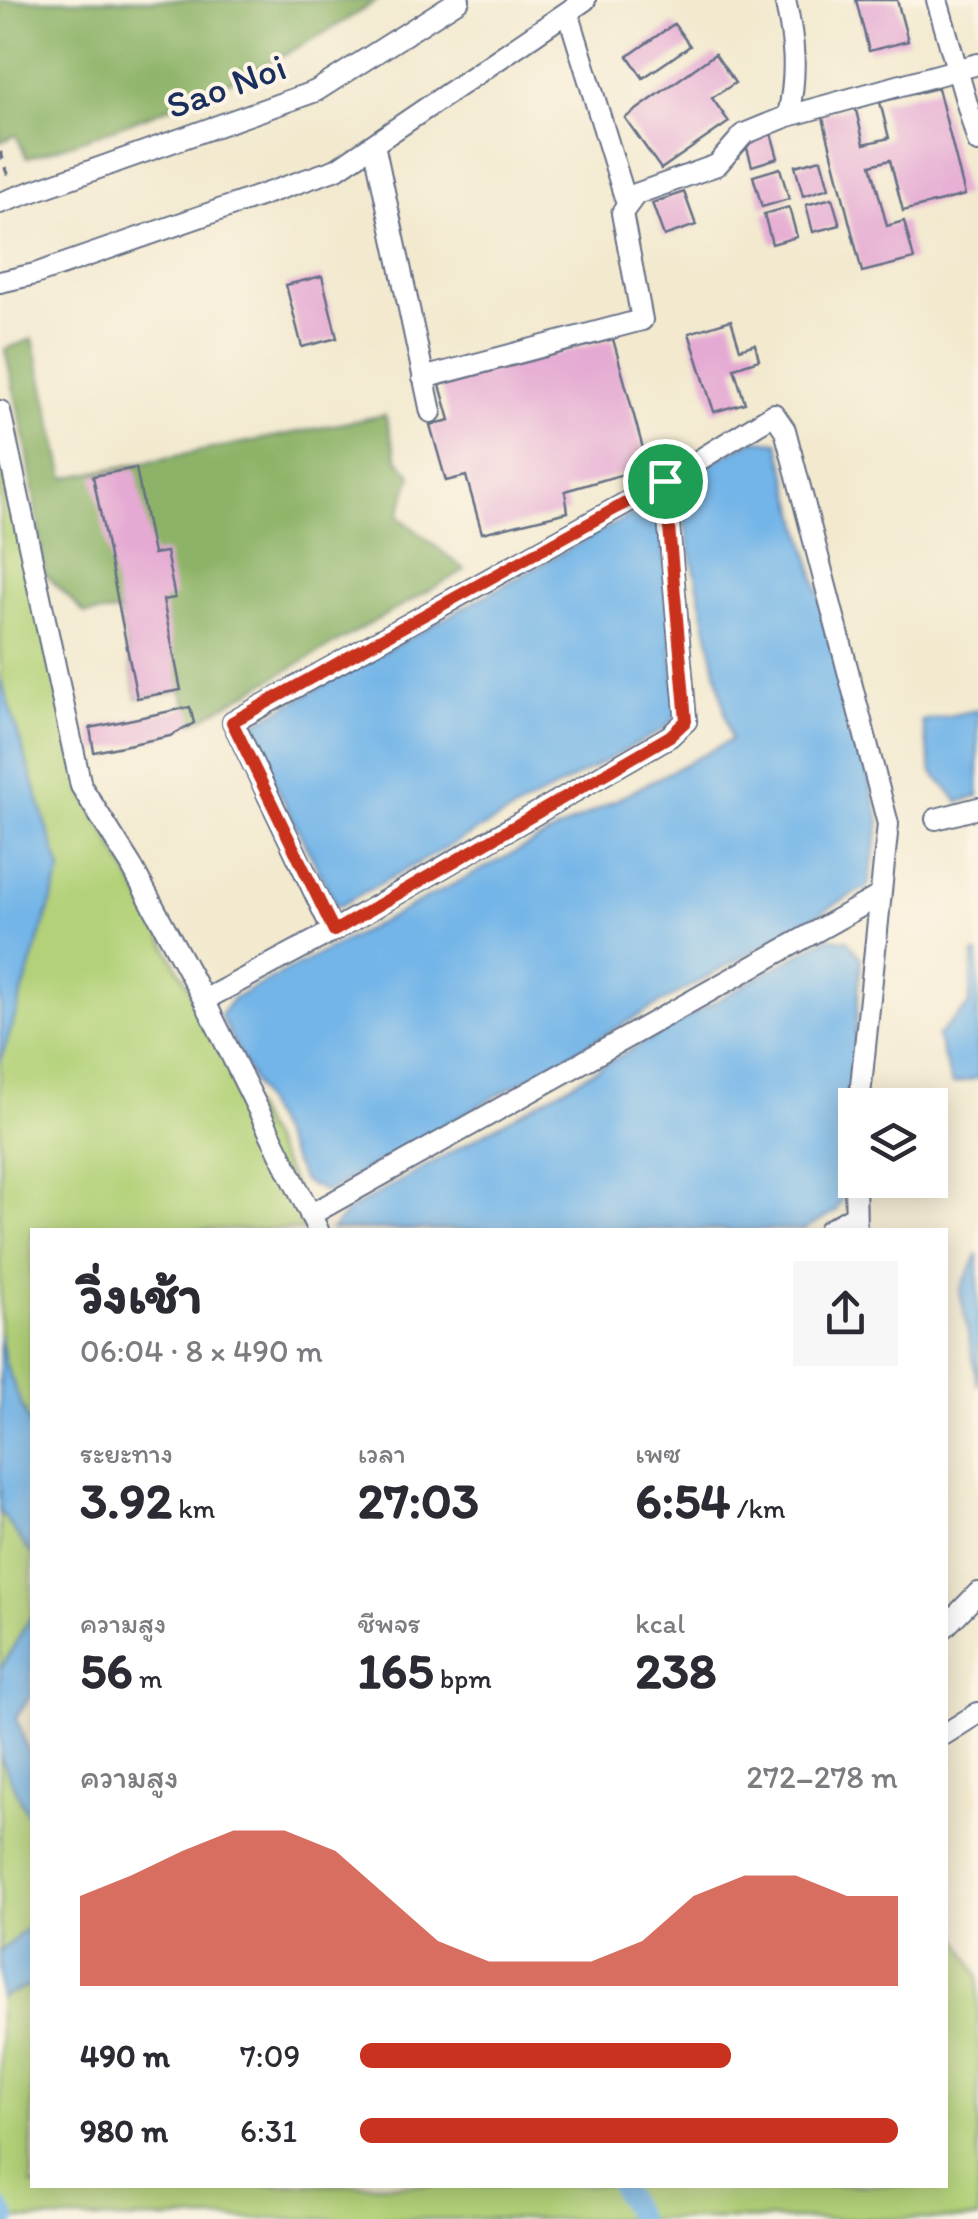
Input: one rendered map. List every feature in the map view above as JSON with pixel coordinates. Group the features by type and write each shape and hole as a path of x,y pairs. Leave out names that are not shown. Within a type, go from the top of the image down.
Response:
{"street":[{"name":"Sao Noi","path":"0,203 316,92 458,0"},
{"path":"0,282 35,274 336,170 586,0"},
{"path":"785,0 796,44 796,82 788,116"},
{"path":"937,0 978,142"},
{"path":"568,12 626,202"},
{"path":"423,378 642,320 622,213 626,202 636,194 717,165 744,134 788,116 978,64"},
{"path":"374,144 430,412"},
{"path":"0,410 81,786 132,865 314,1222 879,896"},
{"path":"334,931 232,722 665,481 774,414 785,430 888,824 861,1088"},
{"path":"204,1000 334,931 670,736 686,721 665,481"},
{"path":"936,819 978,808"},
{"path":"855,1223 856,1198"},
{"path":"948,1624 978,1593"},
{"path":"948,1732 978,1714"}],"path":[{"path":"0,152 4,167"}],"green space":[{"path":"0,0 378,0 295,49 208,91 27,158 16,135 0,142"},
{"path":"33,339 65,478 385,415 397,458 412,476 398,516 465,570 194,723 181,690 137,698 120,612 85,614 45,574 27,449 5,349"},
{"path":"0,405 81,786 317,1228 30,1228 30,1426 5,1363 0,1334 0,1063 61,871 0,677"},
{"path":"0,1511 30,1552 30,1618 0,1670"},
{"path":"0,1756 30,1820 30,1926 0,1952"},
{"path":"948,1918 978,1977 978,2219 0,2219 0,1997 30,1986 30,2188 948,2188"}],"water":[{"path":"755,440 778,442 880,821 868,886 326,1192 303,1181 220,1015 233,999 731,740 677,488 699,469"},
{"path":"643,508 662,525 677,714 664,729 337,907 247,728"},
{"path":"0,677 61,871 0,1063"},
{"path":"978,710 978,796 959,802 932,772 922,721"},
{"path":"827,938 847,940 861,958 852,1088 838,1088 838,1198 842,1198 836,1211 806,1228 333,1228 348,1211"},
{"path":"974,954 978,954 978,1078 952,1084 937,1036 969,1005"},
{"path":"978,1253 978,1386 960,1291"},
{"path":"0,1334 5,1363 30,1426 30,1552 0,1511"},
{"path":"30,1618 30,1697 16,1718 30,1756 30,1820 0,1756 0,1670"},
{"path":"30,1926 30,1986 0,1997 0,1952"}],"building":[{"path":"856,0 897,0 908,41 869,51"},
{"path":"674,24 690,46 643,78 628,56"},
{"path":"715,54 735,83 712,98 729,122 661,169 625,118"},
{"path":"938,88 965,195 903,211 890,160 871,165 887,226 904,221 914,259 862,272 822,114 855,106 864,144 889,138 880,102"},
{"path":"771,133 778,158 752,166 745,141"},
{"path":"821,159 829,188 803,196 795,166"},
{"path":"780,168 789,199 762,207 753,176"},
{"path":"684,192 696,225 664,236 652,203"},
{"path":"832,198 840,225 813,232 806,205"},
{"path":"789,207 797,237 772,244 764,214"},
{"path":"322,276 337,338 302,347 286,285"},
{"path":"731,320 740,349 755,344 759,360 734,368 745,403 714,412 689,333"},
{"path":"613,339 648,467 565,491 568,512 482,533 466,476 446,481 430,425 450,420 440,385"},
{"path":"136,468 153,554 166,552 175,598 163,600 181,690 137,698 93,476"},
{"path":"190,707 194,723 170,736 94,752 90,728"}],"waterway":[{"path":"621,2188 638,2219"},
{"path":"0,2208 7,2219"}],"route":[{"path":"665,481 686,721 670,736 334,931 232,722 665,481"}]}
